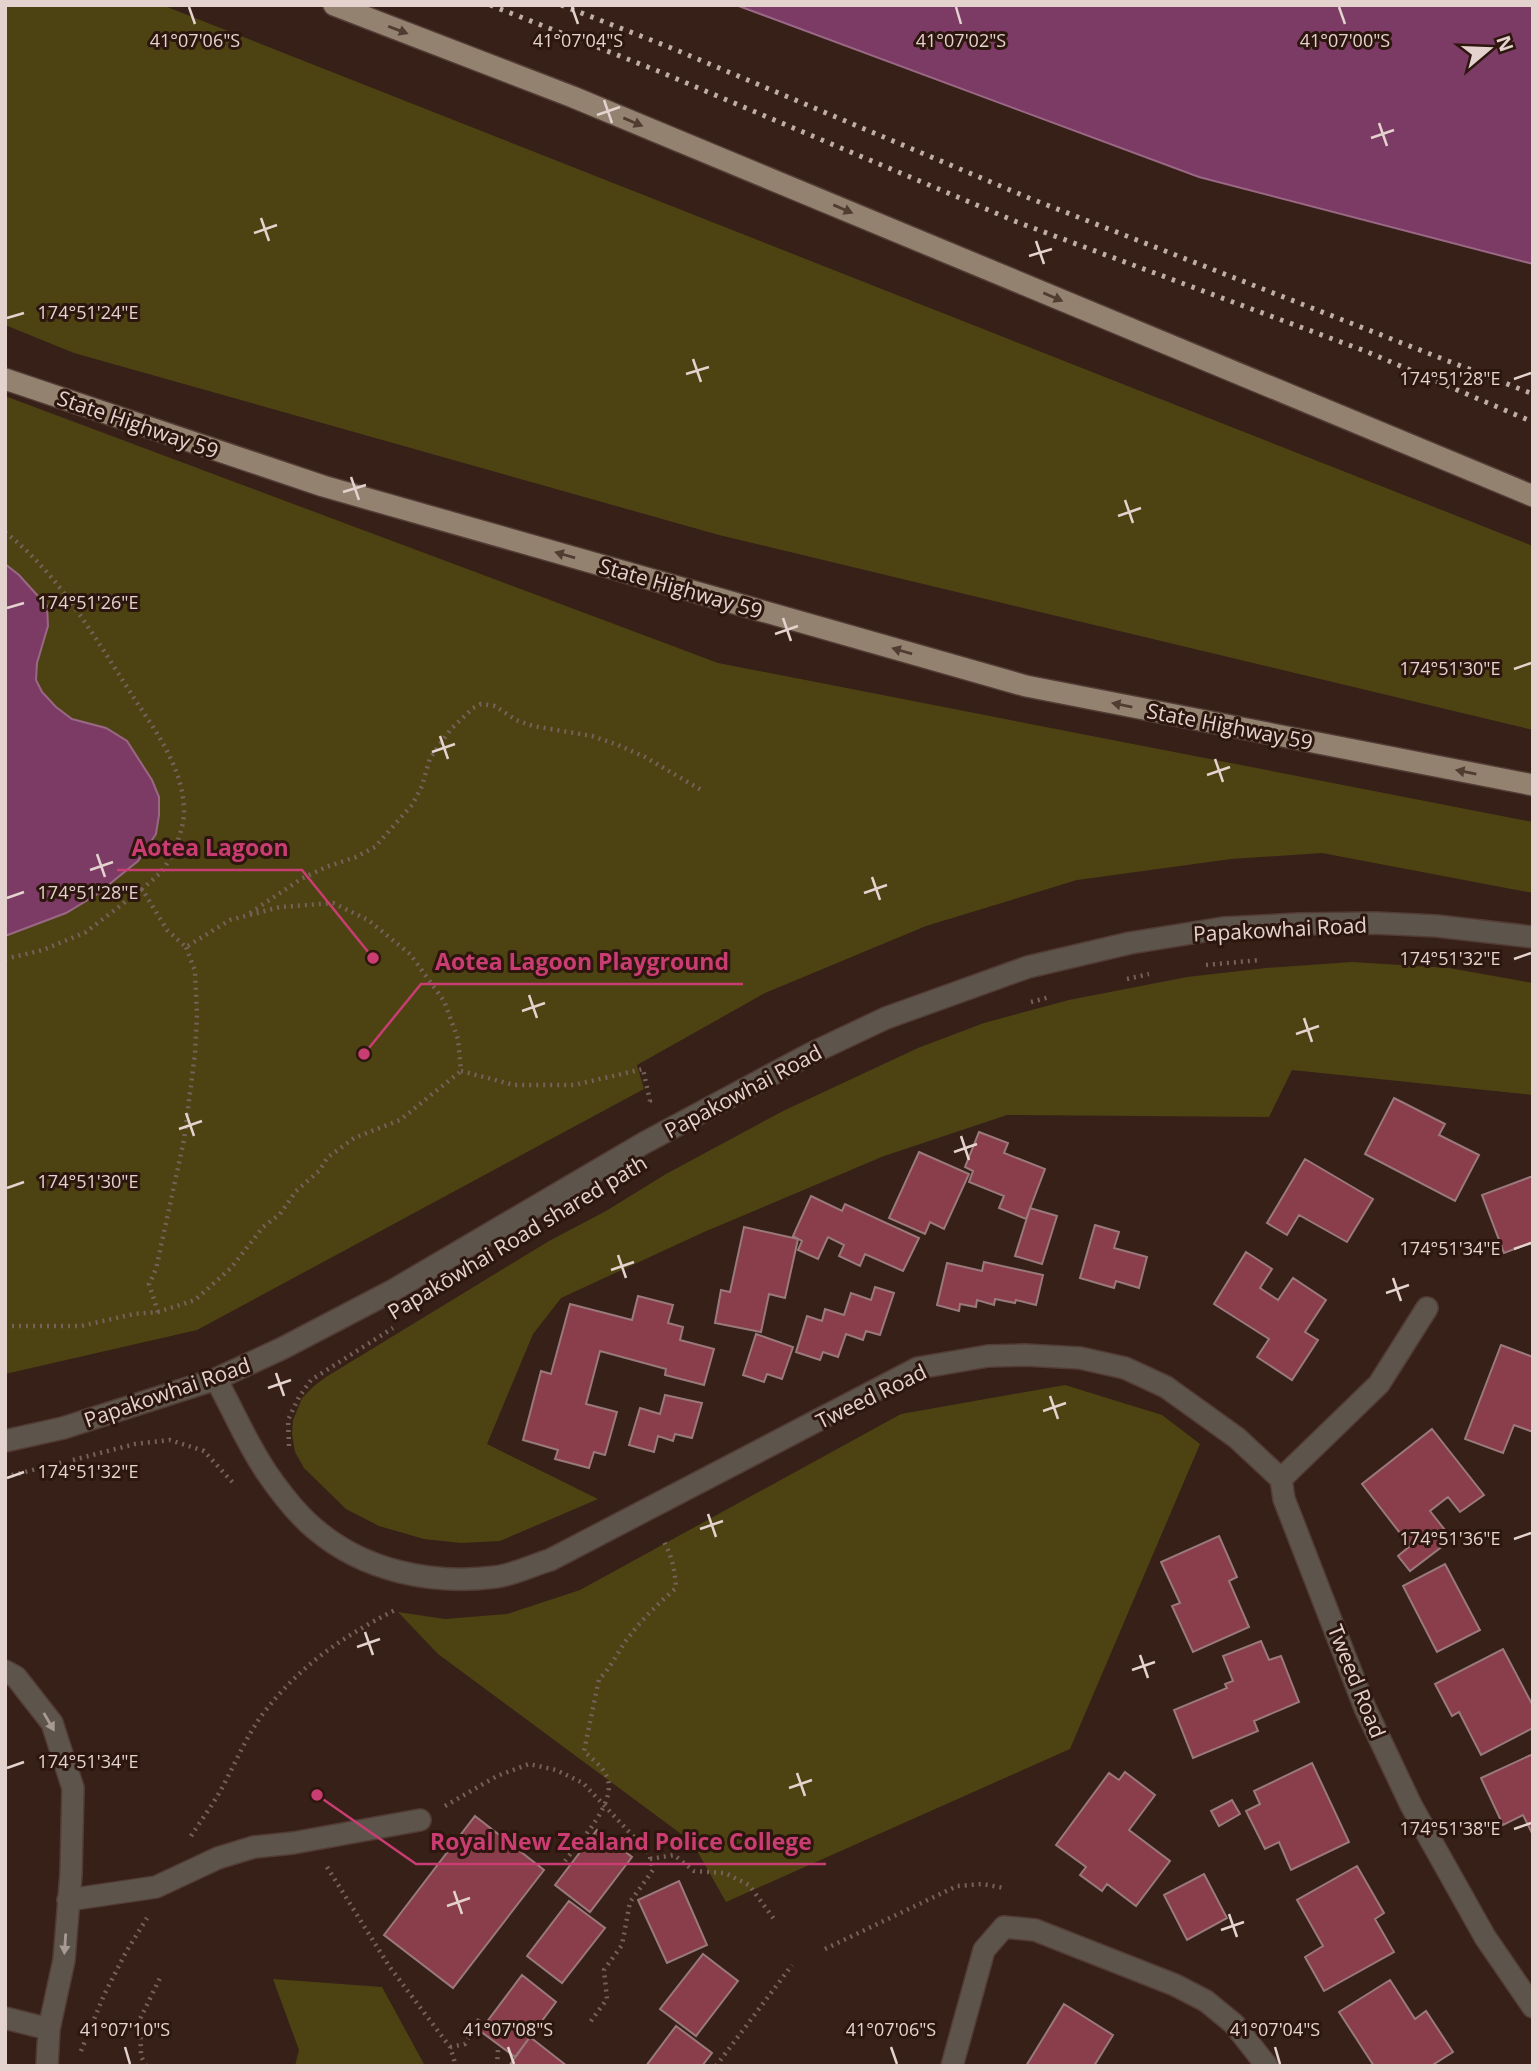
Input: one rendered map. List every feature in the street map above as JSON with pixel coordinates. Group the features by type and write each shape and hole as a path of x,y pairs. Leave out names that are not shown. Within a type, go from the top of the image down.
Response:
{"main road":[{"path":"334,5 573,97 1533,496"},
{"name":"State Highway 59","path":"5,379 323,486 1026,686 1533,785"}],"street":[{"name":"Papakowhai Road","path":"5,1441 63,1428 216,1379 283,1349 392,1291 644,1143 810,1054 886,1018 1016,971 1130,943 1223,928 1375,923 1437,926 1533,937"},
{"path":"1280,1479 1379,1384 1427,1308"},
{"name":"Tweed Road","path":"216,1379 267,1473 313,1528 335,1544 384,1569 440,1579 497,1577 551,1560 918,1368 988,1356 1025,1355 1080,1359 1125,1368 1166,1387 1237,1438 1280,1479 1284,1499 1365,1707 1411,1805 1485,1937 1533,2007"},
{"path":"5,1671 16,1677 52,1723 73,1788 71,1874 64,1960 49,2029 47,2066"},
{"path":"68,1900 156,1887 218,1858 254,1847 420,1820"},
{"path":"952,2066 984,1950 1004,1927 1035,1930 1175,1985 1206,2001 1234,2024 1267,2066"},
{"path":"5,2018 49,2029"}],"path":[{"path":"5,532 50,573 93,633 170,754 181,786 184,814 176,844 163,870 124,905 86,932 43,950 5,959"},
{"path":"247,915 301,879 375,847 412,805 422,786 430,758 451,729 481,704 495,706 516,720 533,726 592,736 618,745 645,757 703,791"},
{"path":"142,889 167,930 186,947 195,971 197,1015 184,1140 156,1269 149,1284 158,1312"},
{"path":"186,947 230,920 280,906 333,903 368,919 410,954 444,1001 458,1040 461,1071"},
{"path":"1201,965 1270,959"},
{"path":"1124,979 1149,974"},
{"path":"1021,1005 1060,994"},
{"path":"461,1071 514,1085 574,1085 643,1069 650,1101 639,1109"},
{"path":"5,1326 81,1326 134,1314 158,1312 195,1300 231,1268 263,1227 280,1214 296,1191 319,1171 327,1158 354,1138 400,1120 461,1071"},
{"name":"Papakōwhai Road shared path","path":"5,1478 135,1444 170,1440 204,1451 239,1489 291,1456 288,1420 311,1380 394,1328"},
{"path":"565,1861 605,1807 609,1793 607,1776 584,1751 598,1679 605,1674 646,1615 676,1588 676,1572 663,1540"},
{"path":"188,1842 223,1786 239,1751 261,1716 285,1686 334,1644 358,1628 397,1609"},
{"path":"420,1820 497,1776 528,1765 556,1770 583,1783 649,1853 653,1870 631,1902 622,1945 604,1970 607,1999 588,2025"},
{"path":"310,1840 389,1966 450,2047 456,2066"},
{"path":"650,1859 674,1855 694,1871 725,1873 749,1885 774,1919"},
{"path":"825,1949 957,1886 982,1884 1004,1888"},
{"path":"80,2057 81,2048 104,1995 149,1914"},
{"path":"716,2066 792,1965"},
{"path":"146,2066 141,2056 140,2019 160,1978"},
{"path":"450,2047 465,2044 479,2018"},
{"path":"497,2066 498,2049"}],"shaded area":[{"path":"5,5 162,5 1533,546 1533,730 719,535 74,353 5,325"},
{"path":"736,5 1533,5 1533,264 1199,177"},
{"path":"5,396 718,663 1533,822 1533,893 1322,853 1231,859 1077,880 926,926 765,993 637,1065 644,1089 197,1330 5,1374"},
{"path":"5,564 19,575 47,606 48,626 37,663 36,680 42,692 72,719 106,728 127,741 152,780 159,797 159,815 156,834 138,861 96,895 66,913 5,936"},
{"path":"1352,962 1449,968 1533,983 1533,1095 1292,1070 1269,1117 1007,1115 884,1156 704,1232 561,1298 533,1334 487,1444 598,1499 500,1541 461,1543 424,1539 379,1526 346,1509 304,1468 295,1452 293,1420 302,1398 326,1377 549,1241 606,1211 666,1174 783,1111 918,1048 984,1023 1069,1000 1187,977"},
{"path":"1065,1385 1162,1415 1200,1444 1070,1749 726,1902 692,1842 438,1654 398,1612 445,1619 507,1614 580,1590 901,1414"},
{"path":"273,1979 382,1987 425,2066 295,2066 299,2050"}],"building":[{"path":"1394,1098 1445,1124 1439,1135 1479,1155 1455,1201 1365,1154"},
{"path":"979,1132 1008,1143 1004,1153 1045,1169 1026,1219 999,1208 1004,1196 969,1182 973,1171 965,1167"},
{"path":"919,1152 969,1174 944,1229 930,1222 925,1234 889,1218"},
{"path":"1305,1159 1373,1199 1347,1242 1299,1215 1287,1235 1267,1223"},
{"path":"1533,1176 1533,1242 1504,1253 1482,1195"},
{"path":"811,1196 842,1211 845,1204 919,1238 903,1271 865,1254 860,1266 839,1256 844,1245 828,1237 818,1259 798,1250 802,1241 793,1236"},
{"path":"1030,1208 1057,1216 1042,1264 1015,1256"},
{"path":"1095,1225 1119,1232 1114,1248 1147,1257 1139,1288 1116,1281 1114,1288 1080,1278"},
{"path":"744,1227 798,1239 785,1298 769,1294 761,1332 715,1323 721,1290 730,1292"},
{"path":"1246,1252 1272,1269 1260,1288 1278,1300 1293,1278 1326,1300 1305,1332 1318,1340 1292,1380 1257,1357 1269,1339 1214,1304"},
{"path":"984,1262 1043,1275 1036,1305 995,1299 994,1305 977,1300 976,1307 960,1304 959,1311 937,1305 947,1263 982,1271"},
{"path":"875,1287 894,1293 880,1335 866,1331 863,1340 846,1334 838,1357 823,1352 820,1360 796,1352 807,1316 822,1321 825,1309 844,1315 851,1293 871,1300"},
{"path":"638,1296 673,1305 668,1323 683,1327 680,1340 714,1349 704,1385 665,1375 666,1369 600,1351 586,1404 617,1412 605,1455 594,1452 589,1468 555,1459 558,1450 523,1440 541,1371 551,1374 570,1304 632,1320"},
{"path":"756,1334 793,1347 782,1379 767,1374 764,1382 743,1375"},
{"path":"1501,1345 1533,1357 1533,1432 1514,1425 1503,1453 1465,1439"},
{"path":"665,1395 702,1403 692,1438 675,1434 673,1441 658,1436 654,1452 629,1445 640,1408 660,1414"},
{"path":"1432,1429 1484,1495 1460,1512 1448,1497 1430,1511 1452,1539 1410,1571 1398,1556 1410,1546 1362,1484"},
{"path":"1219,1536 1237,1577 1229,1581 1249,1627 1193,1652 1172,1606 1180,1603 1161,1562"},
{"path":"1445,1564 1480,1630 1437,1652 1403,1586"},
{"path":"1261,1641 1269,1660 1281,1656 1299,1702 1254,1721 1258,1731 1193,1758 1174,1710 1227,1688 1225,1684 1233,1681 1223,1656"},
{"path":"1503,1649 1533,1706 1533,1728 1481,1755 1459,1712 1452,1716 1435,1684"},
{"path":"1533,1754 1533,1835 1523,1815 1503,1825 1481,1778"},
{"path":"1312,1763 1349,1842 1291,1870 1279,1842 1265,1849 1246,1811 1260,1804 1254,1791"},
{"path":"1125,1772 1155,1795 1129,1830 1170,1861 1136,1906 1107,1884 1102,1891 1080,1875 1086,1867 1056,1845 1109,1773 1119,1780"},
{"path":"1232,1800 1240,1814 1219,1826 1211,1811"},
{"path":"475,1816 544,1870 453,1988 384,1935"},
{"path":"597,1830 632,1857 590,1912 555,1885"},
{"path":"1357,1866 1384,1913 1375,1919 1394,1952 1324,1991 1305,1957 1323,1946 1297,1900"},
{"path":"1204,1874 1227,1918 1187,1940 1164,1895"},
{"path":"679,1881 707,1945 667,1963 638,1900"},
{"path":"569,1901 605,1928 562,1983 527,1956"},
{"path":"703,1954 738,1981 696,2036 660,2009"},
{"path":"522,1975 556,2002 515,2057 480,2031"},
{"path":"1390,1980 1415,2019 1426,2011 1453,2052 1431,2066 1374,2066 1339,2012"},
{"path":"1064,2004 1113,2035 1094,2066 1026,2066"},
{"path":"676,2026 712,2053 702,2066 646,2066"},
{"path":"530,2037 567,2066 509,2066"}],"railway":[{"path":"490,5 658,71 1017,222 1365,351 1533,422"},
{"path":"561,5 669,47 1029,198 1533,394"}],"place":[{"name":"Aotea Lagoon","path":"373,958"},
{"name":"Aotea Lagoon Playground","path":"364,1054"},
{"name":"Royal New Zealand Police College","path":"317,1795"}]}
